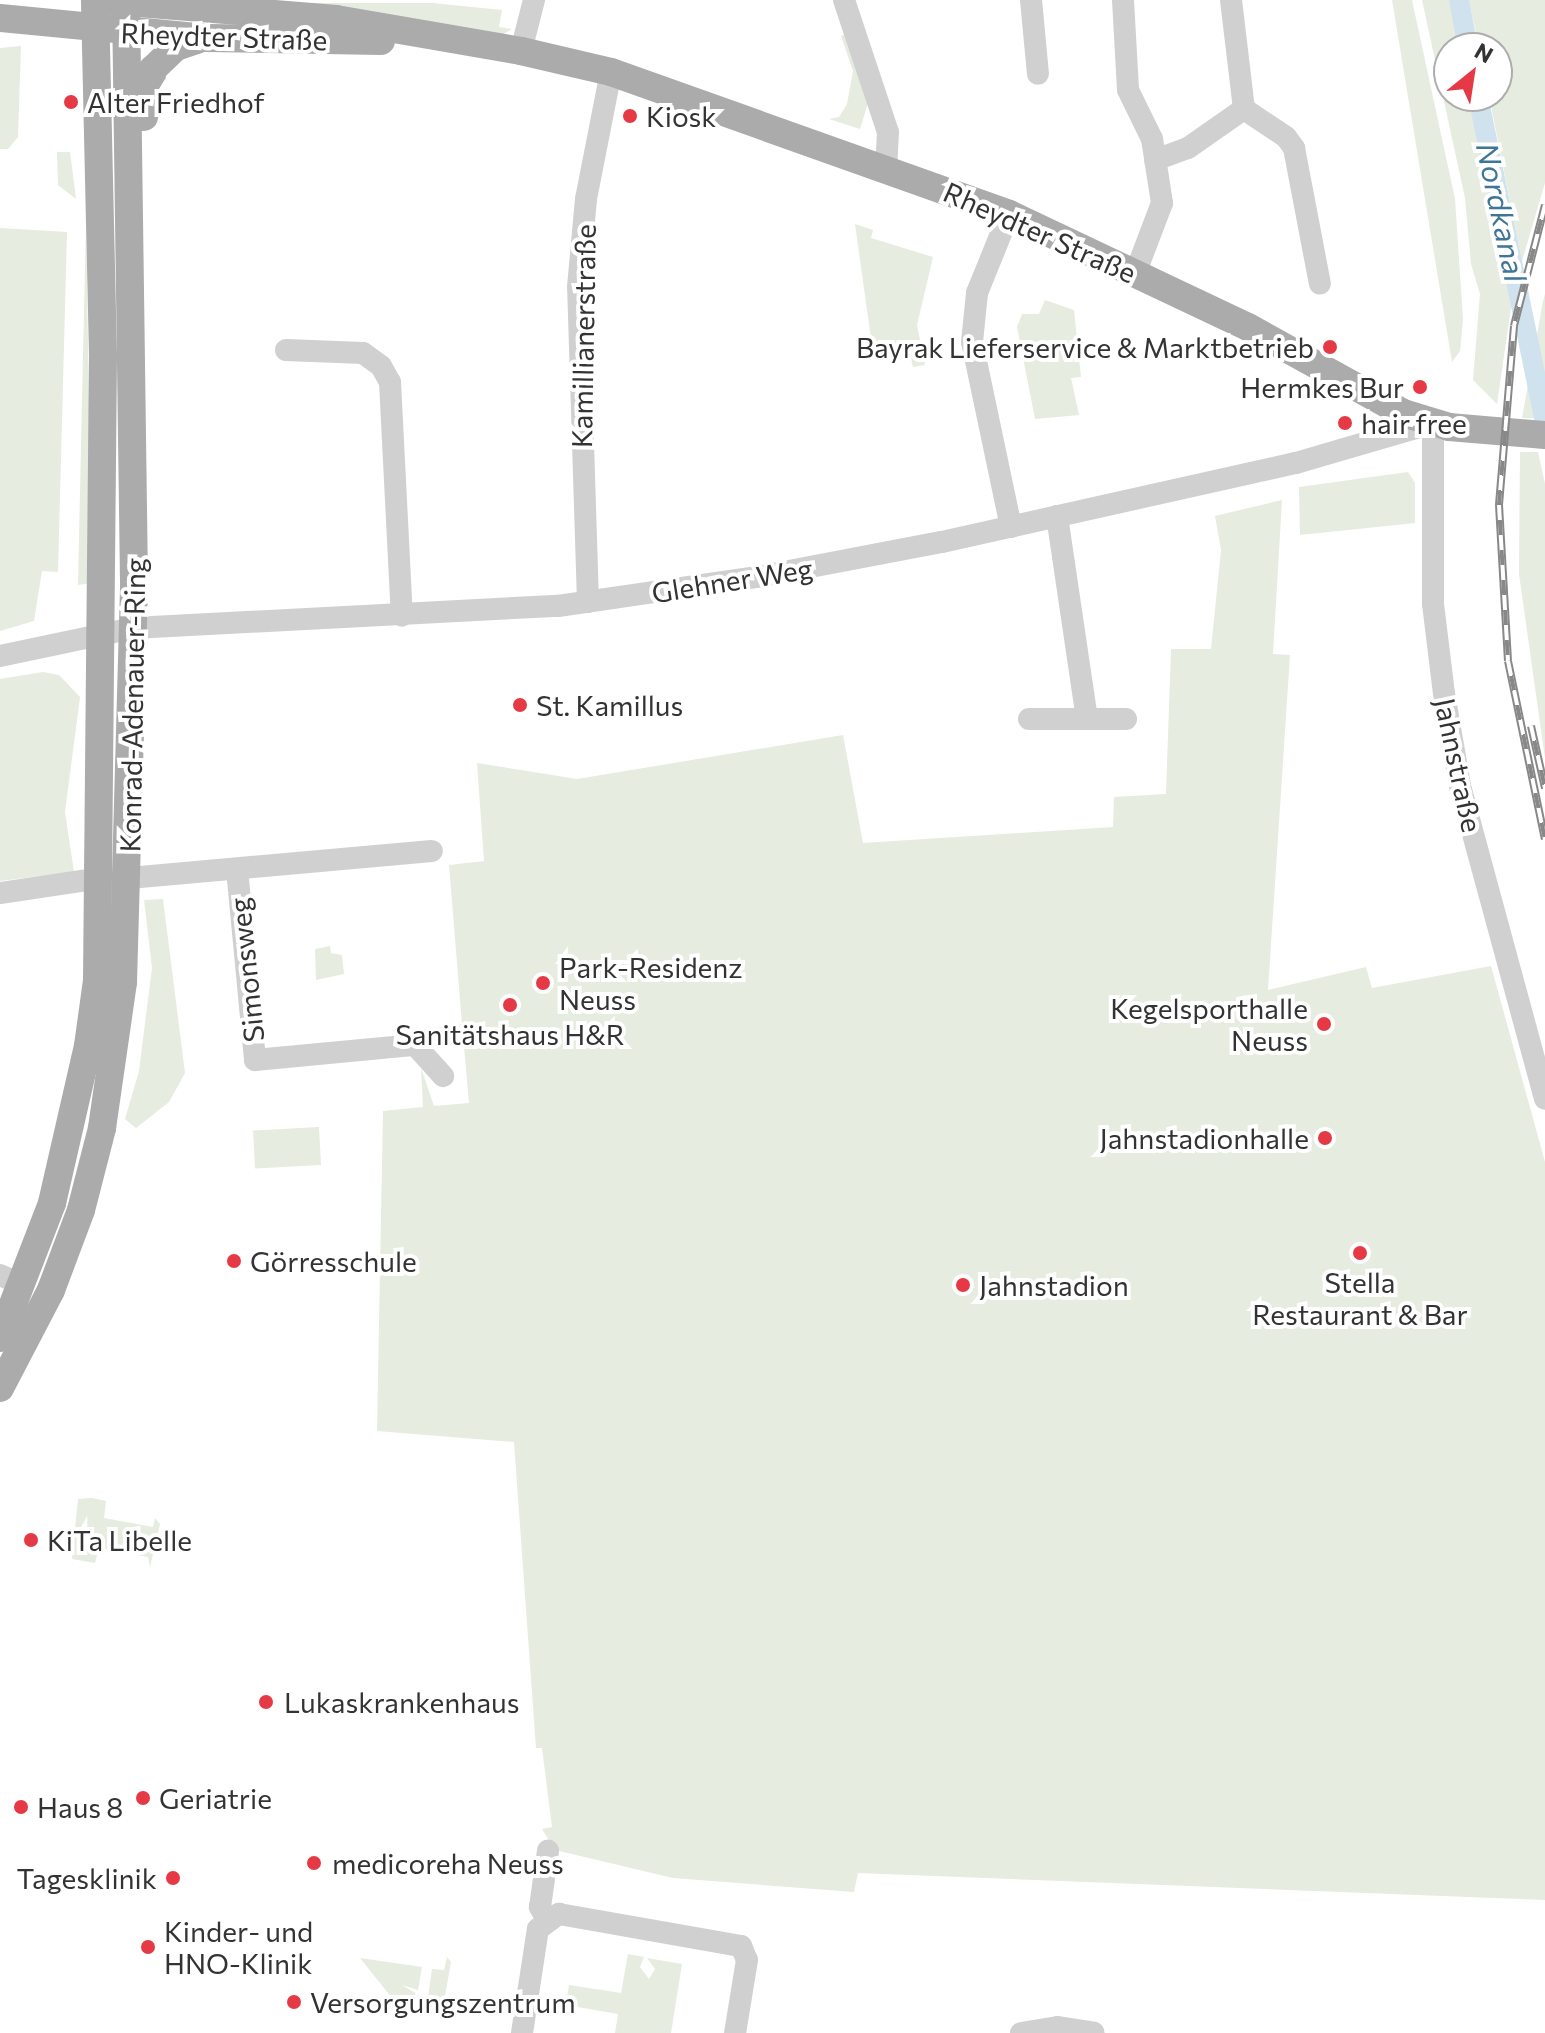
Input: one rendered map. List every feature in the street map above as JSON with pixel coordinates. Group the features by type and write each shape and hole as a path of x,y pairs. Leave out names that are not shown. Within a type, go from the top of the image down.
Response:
{"main road":[{"name":"Rheydter Straße","path":"112,1 336,19 449,41 521,51 611,72 886,167 1009,214 1248,327 1368,397 1433,423 1538,434"},
{"name":"Konrad-Adenauer-Ring","path":"0,1338 11,1280 52,1203 88,1046 97,980 103,355 95,30 112,1"},
{"name":"Konrad-Adenauer-Ring","path":"0,1388 51,1290 81,1210 102,1128 123,982 129,878 133,628 130,196 127,32 112,1"},
{"name":"Rheydter Straße","path":"0,18 95,30 209,38 449,41"},
{"path":"130,196 140,164 144,100 153,69 176,47 209,38"}],"street":[{"path":"521,51 534,0"},
{"path":"844,0 888,132 886,167"},
{"path":"1031,0 1038,74"},
{"path":"1123,0 1128,90 1152,139 1161,213 1135,274"},
{"path":"1231,0 1244,109 1286,137 1294,148 1320,284"},
{"name":"Kamillianerstraße","path":"588,602 578,287 586,199 611,72"},
{"path":"1155,160 1188,148 1244,109"},
{"path":"1009,214 977,293 972,342 1011,527"},
{"path":"286,350 363,353 381,366 390,382 402,616"},
{"name":"Glehner Weg","path":"0,656 133,628 402,616 588,602 841,562 1350,450 1433,423"},
{"name":"Jahnstraße","path":"1433,423 1433,604 1444,693 1460,786 1545,1099"},
{"path":"1057,516 1087,718"},
{"path":"1029,719 1126,719"},
{"name":"Simonsweg","path":"129,878 432,851"},
{"name":"Simonsweg","path":"237,869 255,1060 415,1045 443,1076"},
{"name":"Konrad-Adenauer-Ring","path":"0,893 100,878"},
{"path":"546,1918 540,1907 548,1851"},
{"path":"522,2033 538,1929 546,1918 566,1914 741,1946 747,1960 735,2033"},
{"path":"1021,2033 1058,2027 1094,2033"}],"shaded area":[{"path":"1392,0 1412,0 1433,97 1433,112 1436,112 1455,199 1463,319 1460,351 1452,362"},
{"path":"1422,0 1449,0 1456,32 1433,32 1433,51"},
{"path":"1469,0 1545,0 1545,183 1522,261 1492,112 1513,112 1513,32 1476,32"},
{"path":"308,3 432,3 502,10 499,27 512,29 500,36"},
{"path":"849,33 869,100 860,129 829,119 839,117 847,104 853,71 841,36"},
{"path":"21,46 18,137 8,149 0,149 0,48"},
{"path":"1446,112 1473,112 1512,301 1497,404 1473,380 1480,294 1471,264 1465,198"},
{"path":"57,152 70,152 76,199 58,185"},
{"path":"855,224 873,230 871,238 933,257 917,325 925,365 913,367 911,359 874,360"},
{"path":"86,225 92,583 78,585 83,355"},
{"path":"0,228 67,232 58,572 42,571 34,621 0,631"},
{"path":"1545,294 1545,419 1522,418 1543,301"},
{"path":"1045,300 1074,310 1081,377 1071,378 1079,415 1035,419 1017,327 1022,314 1039,314"},
{"path":"1520,452 1538,452 1545,484 1545,758 1519,574"},
{"path":"1408,472 1415,483 1415,523 1300,535 1299,487"},
{"name":"Jahnstadion","path":"1282,500 1273,654 1290,655 1268,990 1366,967 1372,988 1491,966 1545,1162 1545,1900 858,1873 854,1892 673,1878 555,1850 542,1829 552,1827 542,1748 536,1748 514,1442 377,1431 383,1111 423,1107 421,1068 434,1106 469,1103 464,1047 447,1033 435,1046 417,1037 416,1030 462,1024 449,865 484,861 477,763 577,779 843,735 863,843 1113,827 1114,797 1166,794 1171,649 1211,649 1221,550 1215,516"},
{"path":"43,672 59,675 80,697 65,812 74,872 0,881 0,679"},
{"path":"163,899 185,1073 169,1102 136,1128 125,1119 139,1071 152,968 144,900"},
{"path":"330,946 331,953 342,955 344,974 316,980 315,949"},
{"path":"319,1127 321,1165 255,1168 253,1130"},
{"path":"78,1499 106,1501 104,1518 153,1527 155,1518 160,1524 150,1567 148,1557 99,1548 95,1563 72,1559"},
{"path":"628,1954 644,1957 640,1967 649,1979 655,1969 647,1958 682,1964 671,2033 615,2033 618,2014 566,2005 569,1985 621,1993"},
{"path":"447,1957 451,1962 443,2007 427,2005 432,1969 444,1970"},
{"path":"360,1958 422,1967 418,1990 402,1985 415,1993 415,2002 392,1998"}],"waterway":[{"name":"Nordkanal","path":"1459,0 1465,32"},
{"name":"Nordkanal","path":"1481,112 1545,423"}],"railway":[{"path":"1545,205 1514,326 1499,505 1508,661 1545,839"},
{"path":"1531,726 1545,788"}],"place":[{"name":"Alter Friedhof","path":"71,102"},
{"name":"Kiosk","path":"630,116"},
{"name":"Bayrak Lieferservice & Marktbetrieb","path":"1330,347"},
{"name":"Hermkes Bur","path":"1420,387"},
{"name":"hair free","path":"1345,423"},
{"name":"St. Kamillus","path":"520,705"},
{"name":"Park-Residenz Neuss","path":"543,983"},
{"name":"Sanitätshaus H&R","path":"510,1005"},
{"name":"Kegelsporthalle Neuss","path":"1324,1024"},
{"name":"Jahnstadionhalle","path":"1325,1138"},
{"name":"Stella Restaurant & Bar","path":"1360,1253"},
{"name":"Görresschule","path":"234,1261"},
{"name":"Jahnstadion","path":"963,1285"},
{"name":"KiTa Libelle","path":"31,1540"},
{"name":"Lukaskrankenhaus","path":"266,1702"},
{"name":"Geriatrie","path":"143,1798"},
{"name":"Haus 8","path":"21,1807"},
{"name":"medicoreha Neuss","path":"314,1863"},
{"name":"Tagesklinik","path":"173,1878"},
{"name":"Kinder- und HNO-Klinik","path":"148,1947"},
{"name":"Versorgungszentrum","path":"294,2002"}]}
